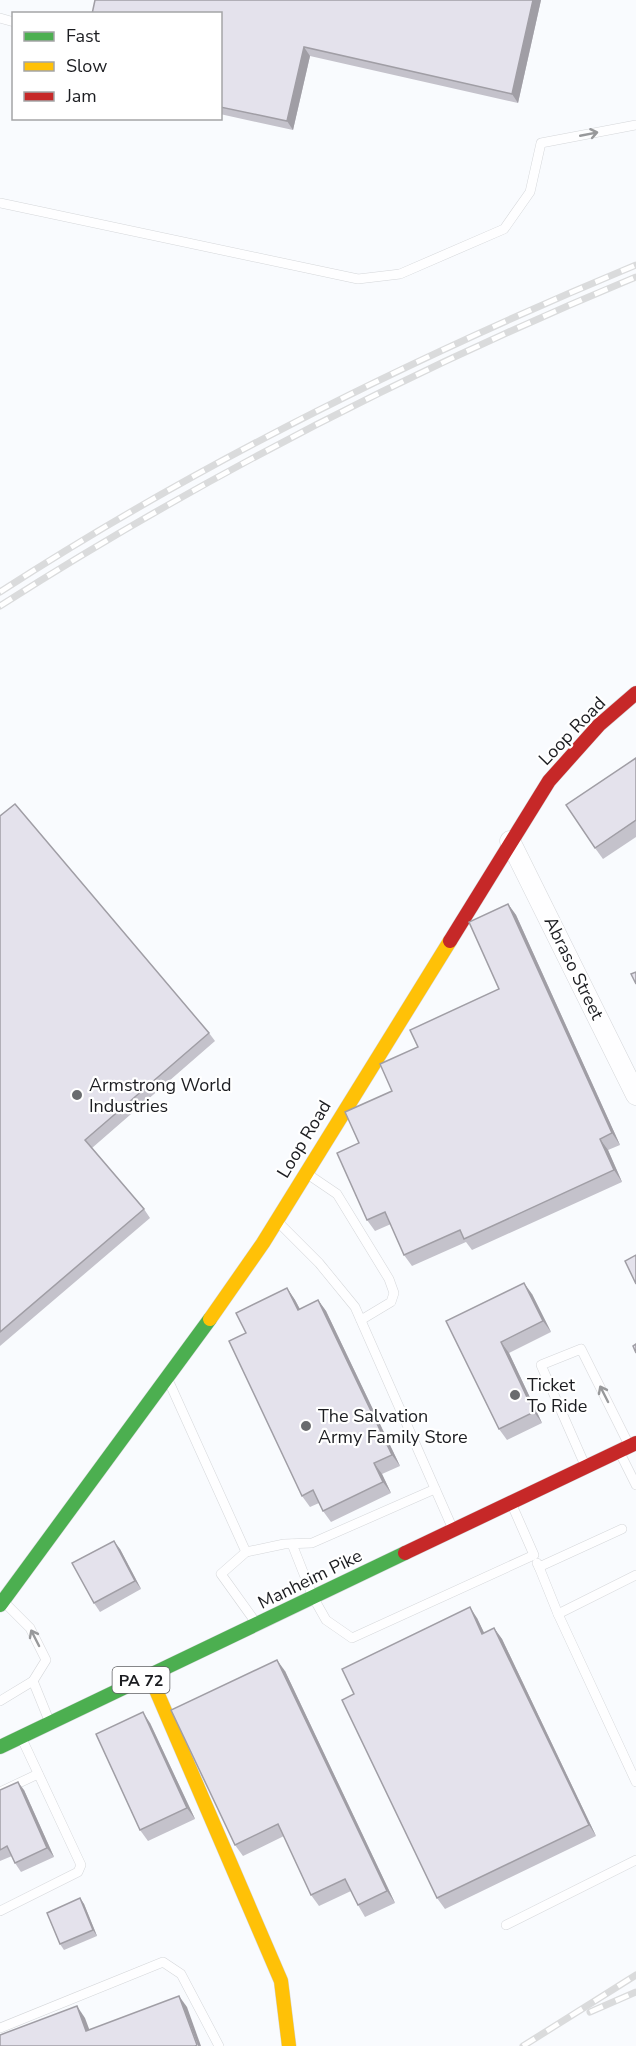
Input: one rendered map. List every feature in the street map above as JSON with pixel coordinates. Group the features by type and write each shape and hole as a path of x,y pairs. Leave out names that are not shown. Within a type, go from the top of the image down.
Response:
{"street":[{"name":"Loop Road","path":"2,1603 168,1380 277,1220 549,781 599,725 636,693"},
{"name":"Abraso Street","path":"510,841 636,1095"},
{"name":"Manheim Pike","path":"0,1747 628,1447"},
{"path":"150,1676 281,1981 289,2046"}],"lane":[{"path":"0,203 358,279 400,274 504,229 530,192 541,143 636,125"},
{"path":"305,1173 337,1194 390,1280 394,1293 391,1302 361,1320"},
{"path":"277,1220 319,1263 355,1307 453,1531"},
{"path":"586,1467 542,1365 581,1348 628,1447 636,1485"},
{"path":"168,1380 246,1552"},
{"path":"257,1624 221,1574 246,1552 312,1543 435,1489"},
{"path":"512,1503 558,1614 636,1782"},
{"path":"538,1567 622,1529"},
{"path":"292,1544 313,1597 326,1620 352,1638 534,1555"},
{"path":"558,1614 636,1575"},
{"path":"0,1701 33,1682 46,1660 30,1628 2,1603"},
{"path":"33,1682 50,1723"},
{"path":"0,1911 78,1872 81,1865 21,1737"},
{"path":"0,1792 38,1774"},
{"path":"506,1925 636,1860"},
{"path":"0,2028 163,1962 182,1974 219,2046"}],"building":[{"path":"95,0 533,0 512,94 304,47 287,121 222,107 222,12 92,12"},
{"path":"636,758 636,820 595,848 566,805"},
{"name":"Armstrong World Industries","path":"15,804 209,1033 85,1140 144,1209 0,1332 0,816"},
{"path":"508,904 612,1133 600,1139 614,1170 464,1239 460,1230 404,1255 385,1212 367,1220 337,1153 359,1143 345,1112 392,1091 380,1064 418,1047 410,1030 499,989 469,922"},
{"path":"636,972 636,984 631,974"},
{"path":"636,1255 636,1284 625,1261"},
{"path":"524,1283 543,1321 501,1342 534,1412 499,1429 446,1321"},
{"path":"287,1288 298,1310 318,1300 392,1455 374,1463 383,1482 323,1511 313,1490 302,1496 229,1341 246,1333 236,1313"},
{"path":"114,1541 135,1581 94,1603 72,1563"},
{"path":"470,1607 482,1634 494,1628 589,1825 437,1898 342,1700 354,1694 342,1669"},
{"path":"277,1660 387,1891 358,1905 345,1879 311,1895 278,1824 235,1845 171,1710"},
{"path":"143,1712 187,1808 140,1830 96,1734"},
{"path":"18,1782 47,1848 15,1863 7,1846 0,1850 0,1790"},
{"path":"80,1898 93,1930 60,1944 47,1913"},
{"path":"179,1996 197,2045 195,2046 0,2046 0,2035 77,2006 86,2031"}],"railway":[{"path":"0,592 153,499 310,414 472,336 636,265"},
{"path":"0,606 153,513 311,428 472,349 636,277"},
{"path":"523,2046 636,1975"},
{"path":"590,2012 636,1992"}],"traffic: fast":[{"path":"0,1605 210,1319"},
{"path":"0,1747 405,1553"}],"traffic: slow":[{"path":"210,1319 263,1243 450,941"},
{"path":"150,1676 281,1981 289,2046"}],"traffic: jam":[{"path":"450,941 549,781 599,725 636,693"},
{"path":"405,1553 636,1443"}],"place":[{"name":"Armstrong World Industries","path":"77,1095"},
{"name":"Ticket To Ride","path":"515,1395"},
{"name":"The Salvation Army Family Store","path":"306,1426"}]}
